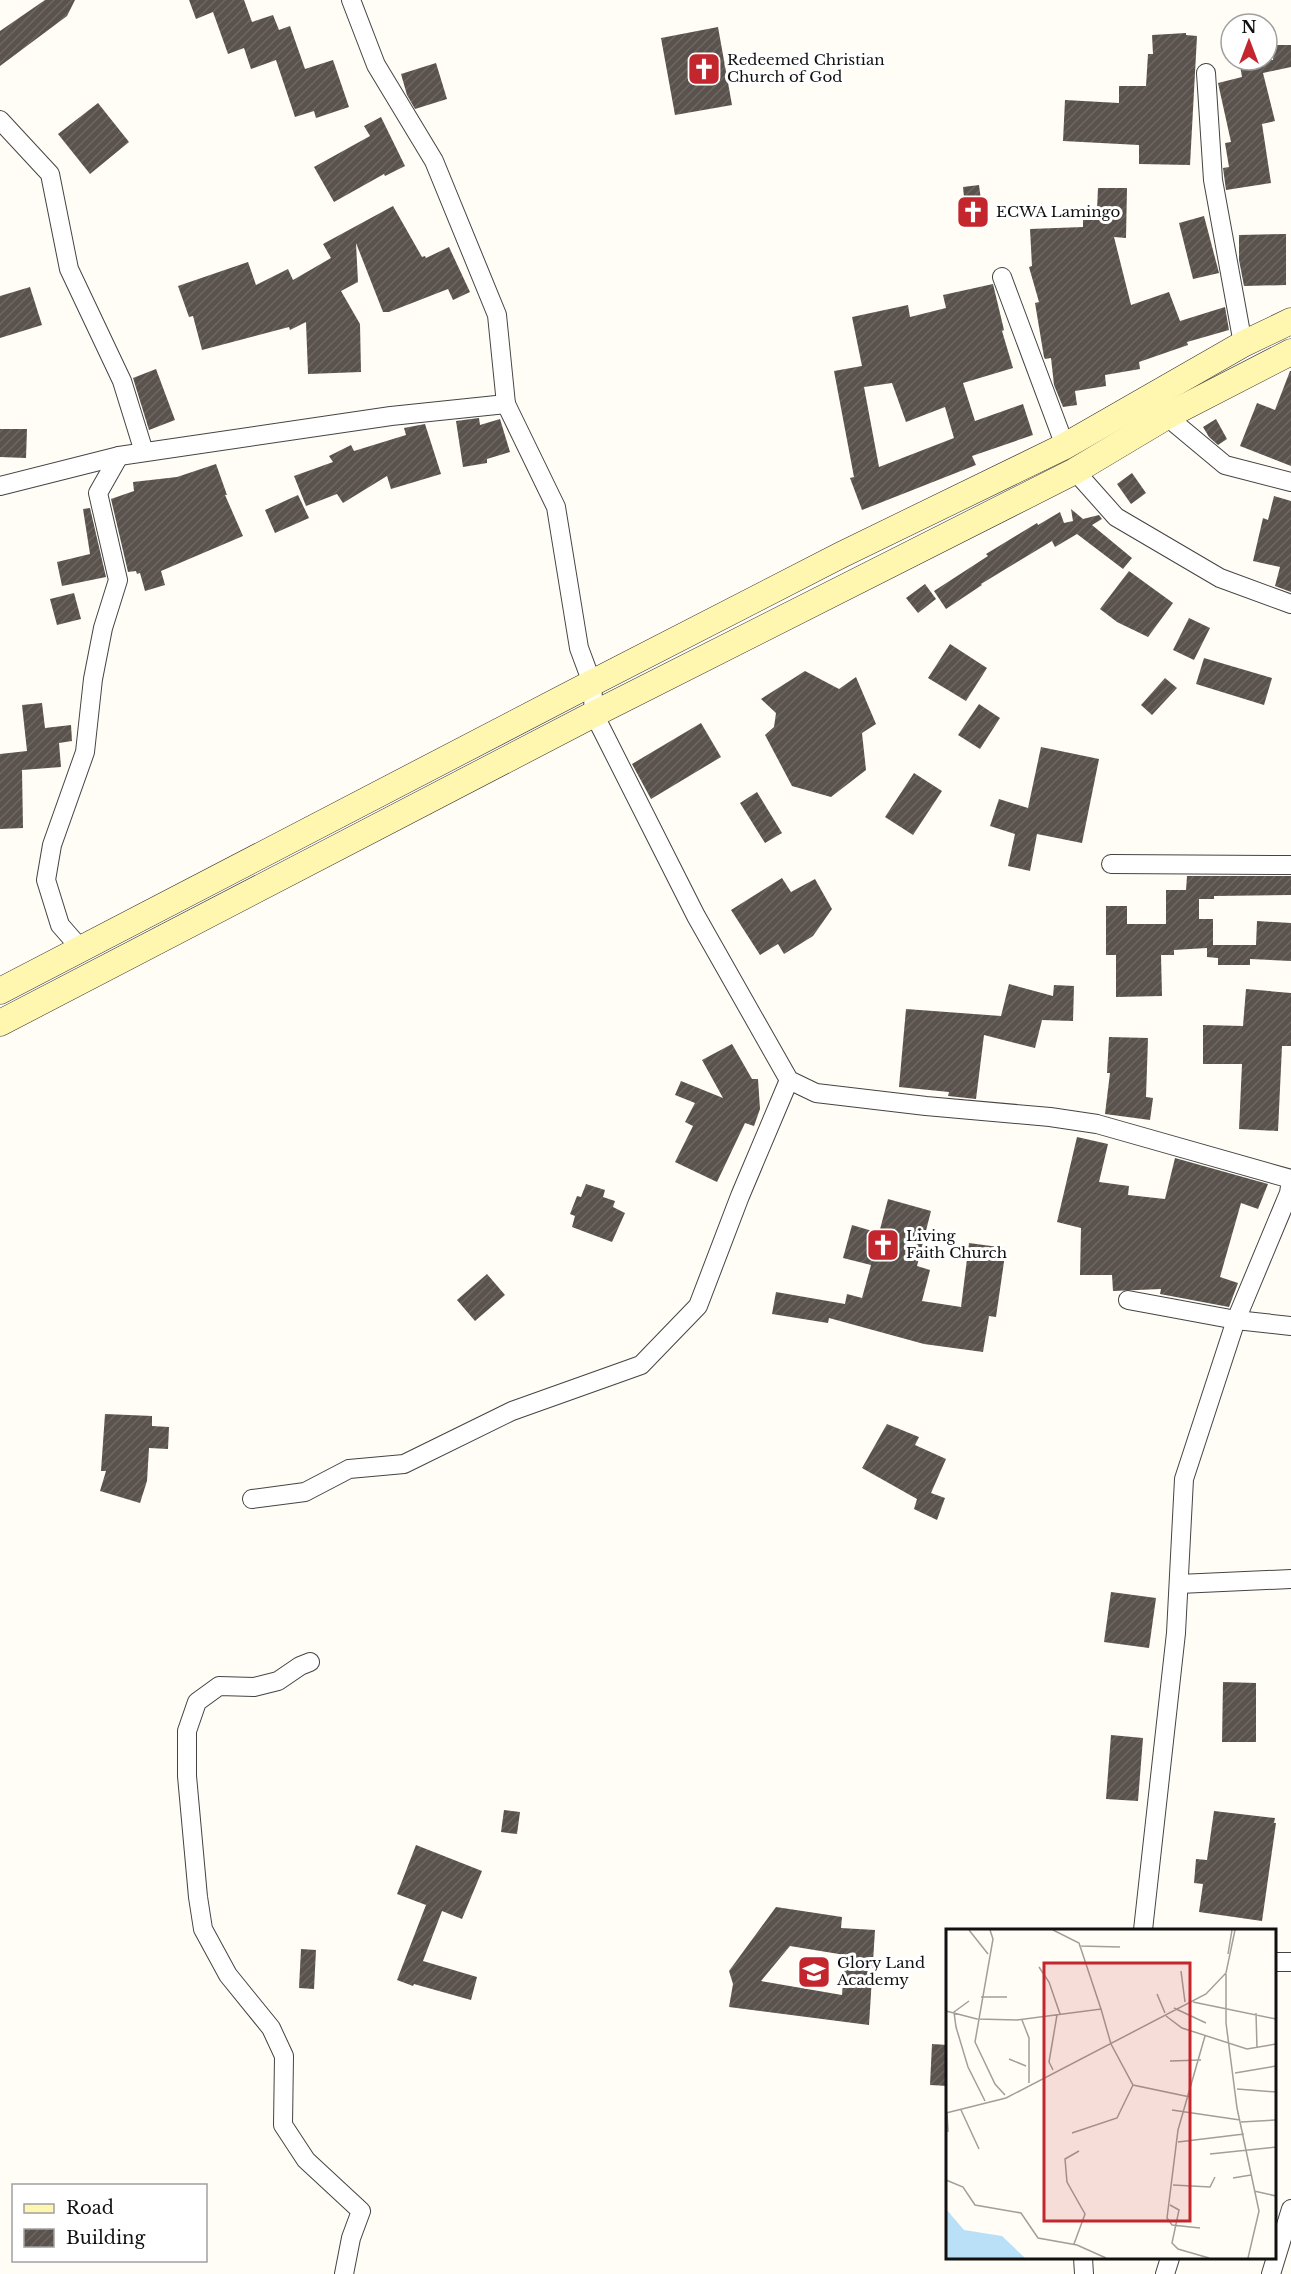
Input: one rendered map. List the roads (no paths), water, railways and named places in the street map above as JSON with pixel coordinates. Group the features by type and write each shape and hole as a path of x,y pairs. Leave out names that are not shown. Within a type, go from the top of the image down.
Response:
{"main road":[{"path":"0,991 841,555 1065,446 1243,344 1291,321"},
{"path":"0,1023 594,714 1075,471 1167,416 1291,352"}],"street":[{"path":"351,0 376,65 434,161 497,315 506,404 556,507 579,648 592,683 594,714 696,916 789,1080 816,1092 1097,1124 1291,1180 1289,1192 1236,1320 1184,1479 1176,1633 1143,1929"},
{"path":"1206,73 1213,180 1243,344"},
{"path":"0,120 50,174 69,269 122,381 144,452"},
{"path":"1002,277 1065,446"},
{"path":"1147,399 1225,465 1291,482"},
{"path":"0,486 119,456 391,416 506,404"},
{"path":"81,949 60,925 46,880 52,845 85,752 93,679 103,628 118,580 98,493 119,456"},
{"path":"1075,471 1116,517 1220,578 1291,603"},
{"path":"1111,864 1291,866"},
{"path":"252,1499 305,1492 349,1469 404,1464 512,1411 641,1365 699,1306 740,1196 789,1080"},
{"path":"1128,1300 1236,1320 1291,1326"},
{"path":"1179,1584 1291,1579"},
{"path":"310,1662 278,1681 254,1687 219,1686 197,1702 188,1731 188,1776 198,1897 203,1929 228,1975 271,2028 284,2056 283,2125 306,2160 361,2211 351,2238 344,2274"},
{"path":"1276,2258 1291,2209"},
{"path":"1083,2259 1084,2274"},
{"path":"1165,2274 1170,2259"},
{"path":"1271,2274 1276,2259"}],"place":[{"name":"Redeemed Christian Church of God","path":"704,69"},
{"name":"ECWA Lamingo","path":"973,212"},
{"name":"Living Faith Church","path":"883,1245"},
{"name":"Glory Land Academy","path":"814,1972"}]}
